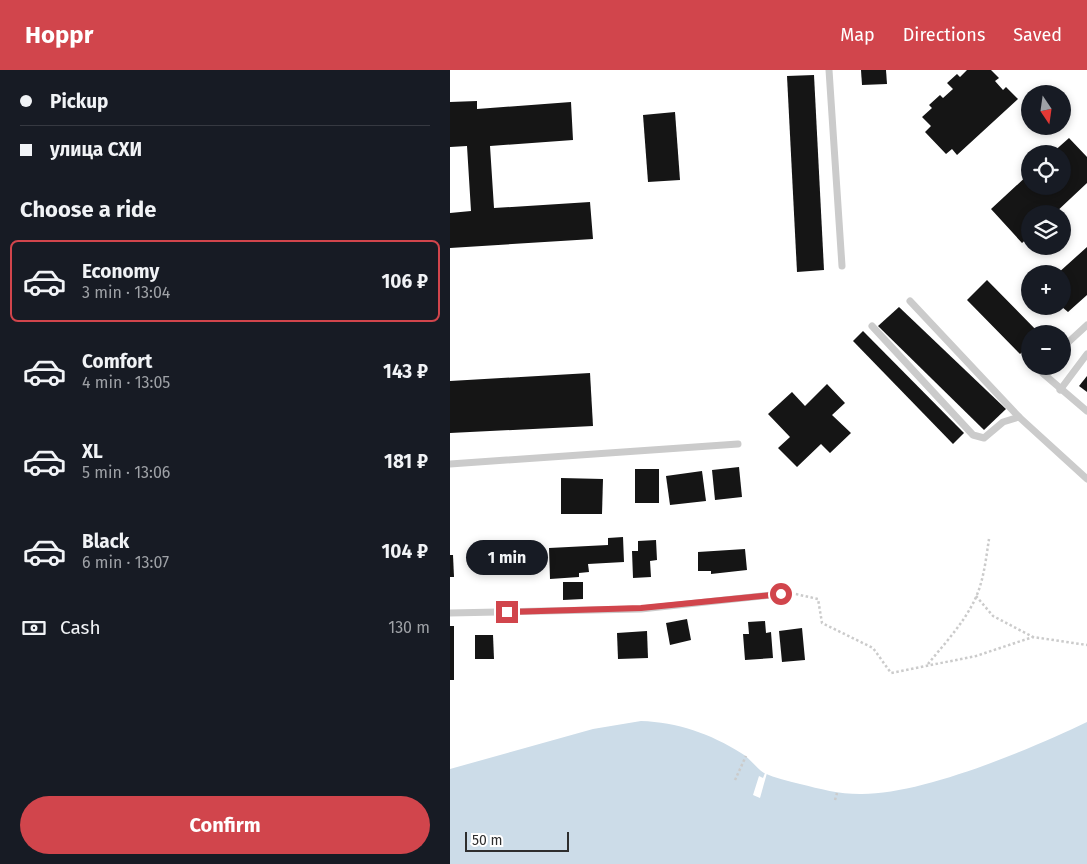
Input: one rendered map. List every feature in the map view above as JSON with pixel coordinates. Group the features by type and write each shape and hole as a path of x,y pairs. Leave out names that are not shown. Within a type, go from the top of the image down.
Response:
{"lane":[{"path":"829,70 842,266"},
{"path":"910,300 1018,418 1087,479"},
{"path":"1071,340 1087,325"},
{"path":"872,326 973,434 984,438 1003,422 1018,418"},
{"path":"1060,390 1087,354"},
{"path":"1044,375 1087,411"},
{"path":"450,464 738,444"},
{"path":"450,613 641,608 755,598 785,593"}],"path":[{"path":"928,666 965,616 976,596 983,576 989,539"},
{"path":"785,593 818,599 822,623 873,648 891,672 976,656 1033,637"},
{"path":"976,596 993,616 1033,637 1087,645"},
{"path":"735,780 746,756"},
{"path":"835,800 837,794"}],"water":[{"path":"641,721 668,724 706,735 741,753 764,773 791,782 830,791 860,794 914,787 976,769 1037,745 1087,722 1087,864 450,864 450,769 593,729"}],"pier":[{"path":"765,773 767,773 760,798 753,795 759,776 763,778"}],"building":[{"path":"861,70 886,70 887,84 862,85"},
{"path":"967,70 991,70 999,78 995,81 1003,90 1006,87 1018,99 957,155 952,149 946,154 925,132 931,126 922,117 932,108 929,105 940,95 943,98 953,89 947,83 957,74 960,77"},
{"path":"814,75 824,270 797,272 787,76"},
{"path":"477,101 477,109 571,102 573,140 490,146 494,208 590,202 593,239 450,248 450,213 471,211 467,146 450,147 450,102"},
{"path":"675,112 680,180 648,182 643,115"},
{"path":"1069,138 1087,157 1087,183 1064,205 1021,205 1021,242 991,209 1021,181 1021,195 1071,195 1071,145 1061,145"},
{"path":"1087,247 1087,295 1071,309 1071,265 1067,265"},
{"path":"987,280 1031,325 1021,325 1021,353 1020,354 967,300"},
{"path":"899,307 1006,409 984,430 878,326"},
{"path":"863,331 964,433 953,444 853,341"},
{"path":"590,373 593,426 450,433 450,381"},
{"path":"1087,376 1087,392 1079,386"},
{"path":"827,384 845,403 832,415 851,433 830,453 821,444 797,467 778,448 790,437 768,414 792,392 805,406"},
{"path":"739,467 742,497 715,500 712,470"},
{"path":"635,469 659,469 659,503 635,503"},
{"path":"702,471 706,501 670,505 666,476"},
{"path":"561,478 603,479 602,514 561,514"},
{"path":"623,537 624,562 588,564 589,572 579,573 579,577 550,579 549,548 608,545 608,538"},
{"path":"656,540 657,560 650,561 651,577 633,578 632,551 638,551 638,541"},
{"path":"745,549 747,570 711,574 711,571 698,571 698,552"},
{"path":"508,553 531,554 530,574 507,573"},
{"path":"450,555 453,555 454,577 450,577"},
{"path":"563,582 583,582 583,599 563,600"},
{"path":"687,619 691,640 670,645 666,623"},
{"path":"765,621 766,633 771,632 773,658 745,660 743,634 749,634 748,622"},
{"path":"450,626 454,626 454,680 450,680"},
{"path":"802,628 805,660 782,662 779,631"},
{"path":"647,631 648,658 618,659 617,633"},
{"path":"475,635 493,635 494,659 475,659"}],"route":[{"path":"507,612 641,608 781,594"}]}
